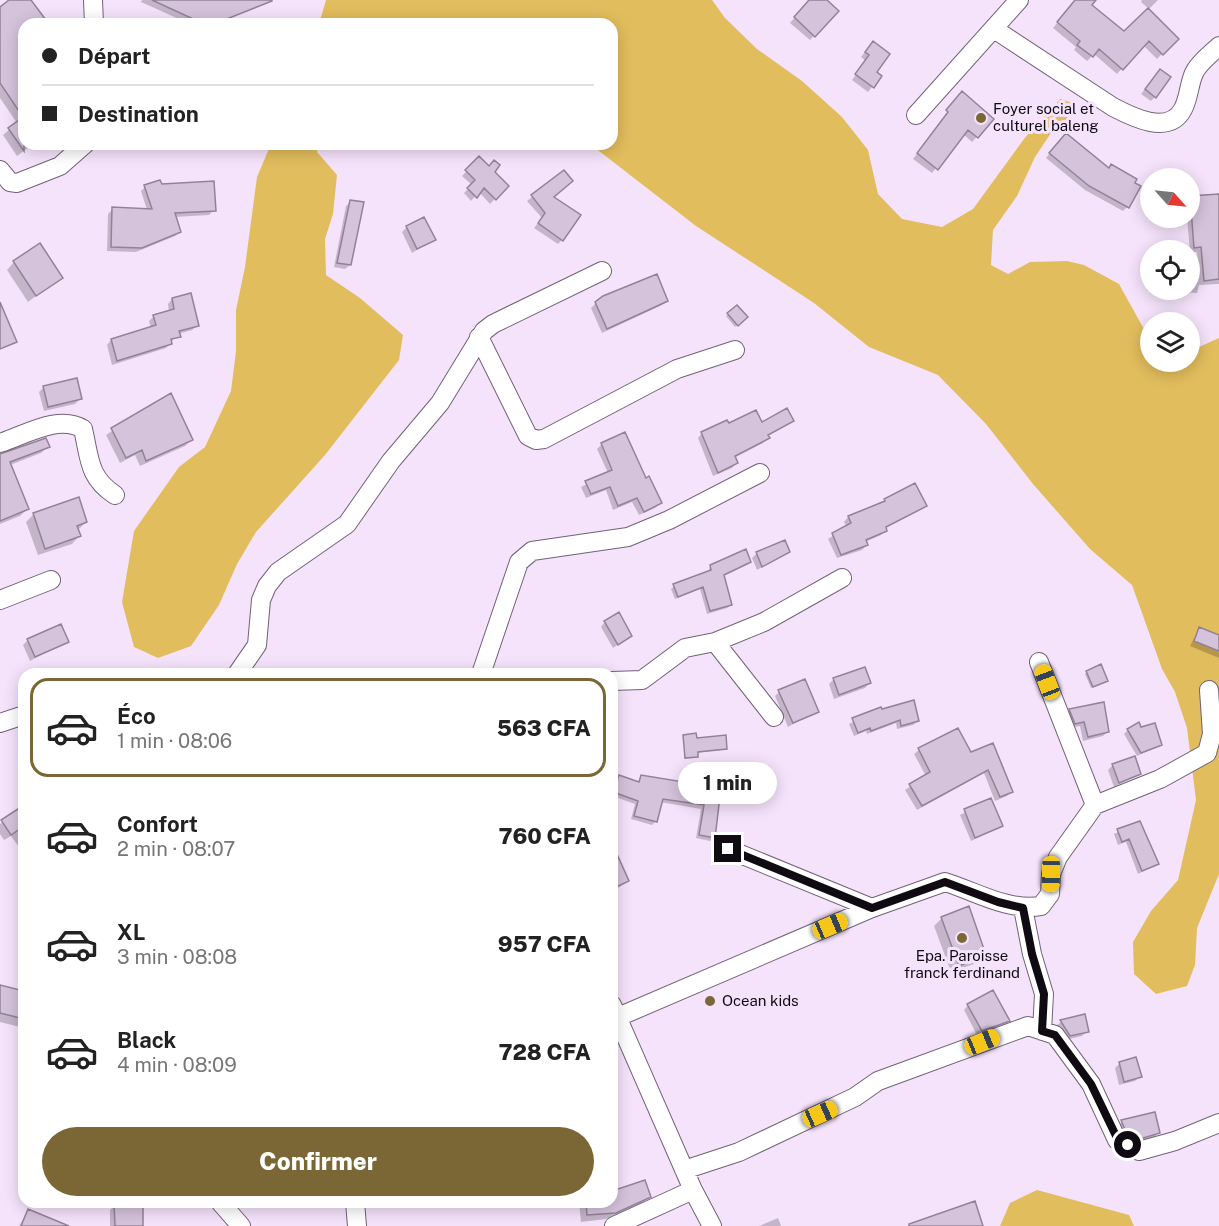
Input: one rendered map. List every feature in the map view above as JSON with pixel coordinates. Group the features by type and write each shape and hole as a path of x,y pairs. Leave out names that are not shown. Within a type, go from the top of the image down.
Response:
{"street":[{"path":"93,0 94,18"},
{"path":"916,115 1020,0"},
{"path":"994,29 1113,107 1133,117 1162,123 1174,119 1183,110 1194,73 1219,46"},
{"path":"0,170 10,182 17,183 60,166 78,150"},
{"path":"241,668 257,645 261,600 267,586 278,572 347,524 391,460 440,403 478,337 493,324 602,272"},
{"path":"478,337 528,436 536,440 544,439 677,369 735,350"},
{"path":"0,443 62,422 73,423 83,429 94,473 100,485 115,495"},
{"path":"483,668 519,562 532,551 628,537 669,520 760,473"},
{"path":"618,681 642,680 685,648 715,642 764,622 842,578"},
{"path":"0,600 51,580"},
{"path":"715,642 774,717"},
{"path":"1039,662 1095,804"},
{"path":"618,1010 872,908 945,882 998,902 1023,908 1041,906 1050,894 1051,874 1058,857 1095,804 1160,779 1207,753 1212,734 1209,690"},
{"path":"0,723 18,717"},
{"path":"728,849 872,908"},
{"path":"1023,908 1032,954 1044,994 1042,1031"},
{"path":"618,1018 693,1190 712,1226"},
{"path":"684,1170 739,1152 855,1097 878,1081 1004,1033 1029,1026 1055,1035 1091,1084 1118,1140 1139,1151 1175,1141 1219,1123"},
{"path":"614,1226 693,1190"},
{"path":"225,1208 241,1226"},
{"path":"356,1208 357,1226"}],"shaded area":[{"path":"326,0 712,0 725,18 757,49 802,81 842,117 868,150 878,194 902,219 942,227 973,209 1024,139 1060,99 1076,104 1071,117 1055,127 1035,157 1017,196 993,230 991,265 1008,274 1030,262 1067,261 1084,265 1119,284 1140,322 1140,372 1200,372 1200,347 1219,338 1219,874 1197,928 1195,965 1187,986 1156,994 1134,974 1133,942 1151,911 1178,880 1196,800 1187,728 1175,692 1162,669 1132,585 1090,549 1033,484 986,424 938,375 869,347 814,303 696,226 598,150 618,150 618,18 321,18"},
{"path":"268,150 318,150 337,175 333,214 325,239 326,275 360,298 403,335 399,360 325,455 256,532 237,564 219,605 191,646 158,658 134,647 122,602 134,531 179,467 205,447 231,391 236,351 236,310 245,267 257,177"},
{"path":"1037,1190 1129,1215 1134,1226 1000,1226 1010,1203"}],"building":[{"path":"9,0 31,0 44,18 18,18 18,110 0,83 0,7"},
{"path":"152,0 272,0 229,18 191,18"},
{"path":"809,0 827,0 839,11 815,37 794,17"},
{"path":"1075,0 1096,0 1092,5 1124,31 1148,8 1179,39 1163,55 1149,41 1123,70 1099,49 1093,57 1077,45 1080,41 1057,22"},
{"path":"873,41 890,54 877,72 882,76 874,88 855,74 869,55 865,52"},
{"path":"1160,69 1171,77 1156,98 1145,89"},
{"path":"962,91 994,119 978,138 968,130 938,170 917,153"},
{"path":"18,121 18,142 8,128"},
{"path":"1066,133 1109,168 1111,164 1137,179 1135,183 1140,188 1129,208 1089,186 1049,153"},
{"path":"479,156 489,166 494,160 500,165 495,172 509,186 496,200 484,188 477,198 467,188 475,180 465,170"},
{"path":"564,170 573,181 554,197 581,215 563,241 538,223 545,213 531,195"},
{"path":"160,180 162,184 214,181 216,211 175,213 181,232 142,248 111,247 112,207 152,209 144,185"},
{"path":"1219,194 1219,279 1204,281 1200,240 1193,240 1192,228 1200,228 1200,195"},
{"path":"350,200 364,202 351,265 337,263"},
{"path":"424,217 436,240 417,249 406,226"},
{"path":"40,243 63,278 36,296 13,261"},
{"path":"657,274 668,301 607,329 595,302 603,296"},
{"path":"191,293 199,326 179,331 181,337 171,339 172,344 117,361 111,339 156,325 153,315 174,309 172,298"},
{"path":"0,302 17,342 0,349"},
{"path":"737,305 748,317 738,326 727,313"},
{"path":"77,378 82,399 48,407 43,386"},
{"path":"171,393 193,440 146,461 142,450 126,458 111,428"},
{"path":"787,408 794,421 768,435 770,438 735,456 738,463 718,473 701,432 727,420 729,423 756,410 762,422"},
{"path":"625,432 646,478 649,476 662,503 644,512 637,498 618,506 610,487 591,494 585,481 612,470 601,443"},
{"path":"46,438 50,447 10,462 29,509 0,521 0,454"},
{"path":"915,483 927,506 886,527 887,531 866,540 868,545 841,555 832,533 851,523 848,516 885,501 884,499"},
{"path":"79,497 87,522 77,526 81,536 45,549 33,513"},
{"path":"785,540 790,552 762,567 756,552"},
{"path":"746,549 751,562 724,575 732,605 710,611 703,587 678,597 673,584 711,570 710,565"},
{"path":"619,612 632,636 618,645 604,621"},
{"path":"61,624 69,642 35,657 27,639"},
{"path":"1199,627 1219,635 1219,651 1194,641"},
{"path":"1101,664 1108,681 1093,687 1086,671"},
{"path":"865,667 871,683 839,695 833,678"},
{"path":"805,679 819,712 793,723 778,690"},
{"path":"914,700 919,721 901,726 900,720 871,731 870,728 858,733 852,718 881,707 882,709"},
{"path":"1104,702 1109,732 1088,737 1084,722 1075,724 1069,709"},
{"path":"1139,722 1141,727 1155,723 1162,745 1141,753 1127,729"},
{"path":"958,728 971,752 993,743 1013,792 1000,797 988,770 922,806 909,784 930,772 918,748"},
{"path":"696,733 697,738 726,735 727,749 698,752 698,757 685,758 683,735"},
{"path":"1135,756 1141,774 1119,783 1112,764"},
{"path":"619,775 639,782 641,775 721,788 715,838 699,835 704,805 663,799 657,822 634,816 638,801 618,794"},
{"path":"991,798 1003,826 975,838 964,809"},
{"path":"18,809 18,830 11,835 1,820"},
{"path":"1140,821 1159,864 1142,871 1129,839 1122,842 1117,829"},
{"path":"618,856 629,881 618,886"},
{"path":"969,906 986,955 959,966 941,917"},
{"path":"0,985 18,990 18,1018 0,1013"},
{"path":"993,990 1010,1021 982,1031 967,1004"},
{"path":"1085,1014 1089,1032 1070,1036 1060,1020"},
{"path":"1136,1057 1142,1077 1124,1082 1119,1062"},
{"path":"1155,1112 1160,1133 1140,1139 1134,1136 1133,1131 1126,1132 1121,1120"},
{"path":"645,1180 651,1197 616,1213 587,1215 586,1208 618,1208 618,1189"},
{"path":"975,1201 983,1226 909,1226 909,1224"},
{"path":"114,1208 143,1208 143,1226 115,1226"},
{"path":"28,1209 69,1226 21,1226"}],"place":[{"name":"Foyer social et culturel baleng","path":"981,118"},
{"name":"Epa. Paroisse franck ferdinand","path":"962,938"},
{"name":"Ocean kids","path":"710,1001"}],"route":[{"path":"728,849 781,873 872,908 945,882 998,902 1023,908 1032,954 1044,994 1042,1031 1055,1035 1091,1084 1118,1140 1128,1145"}]}
